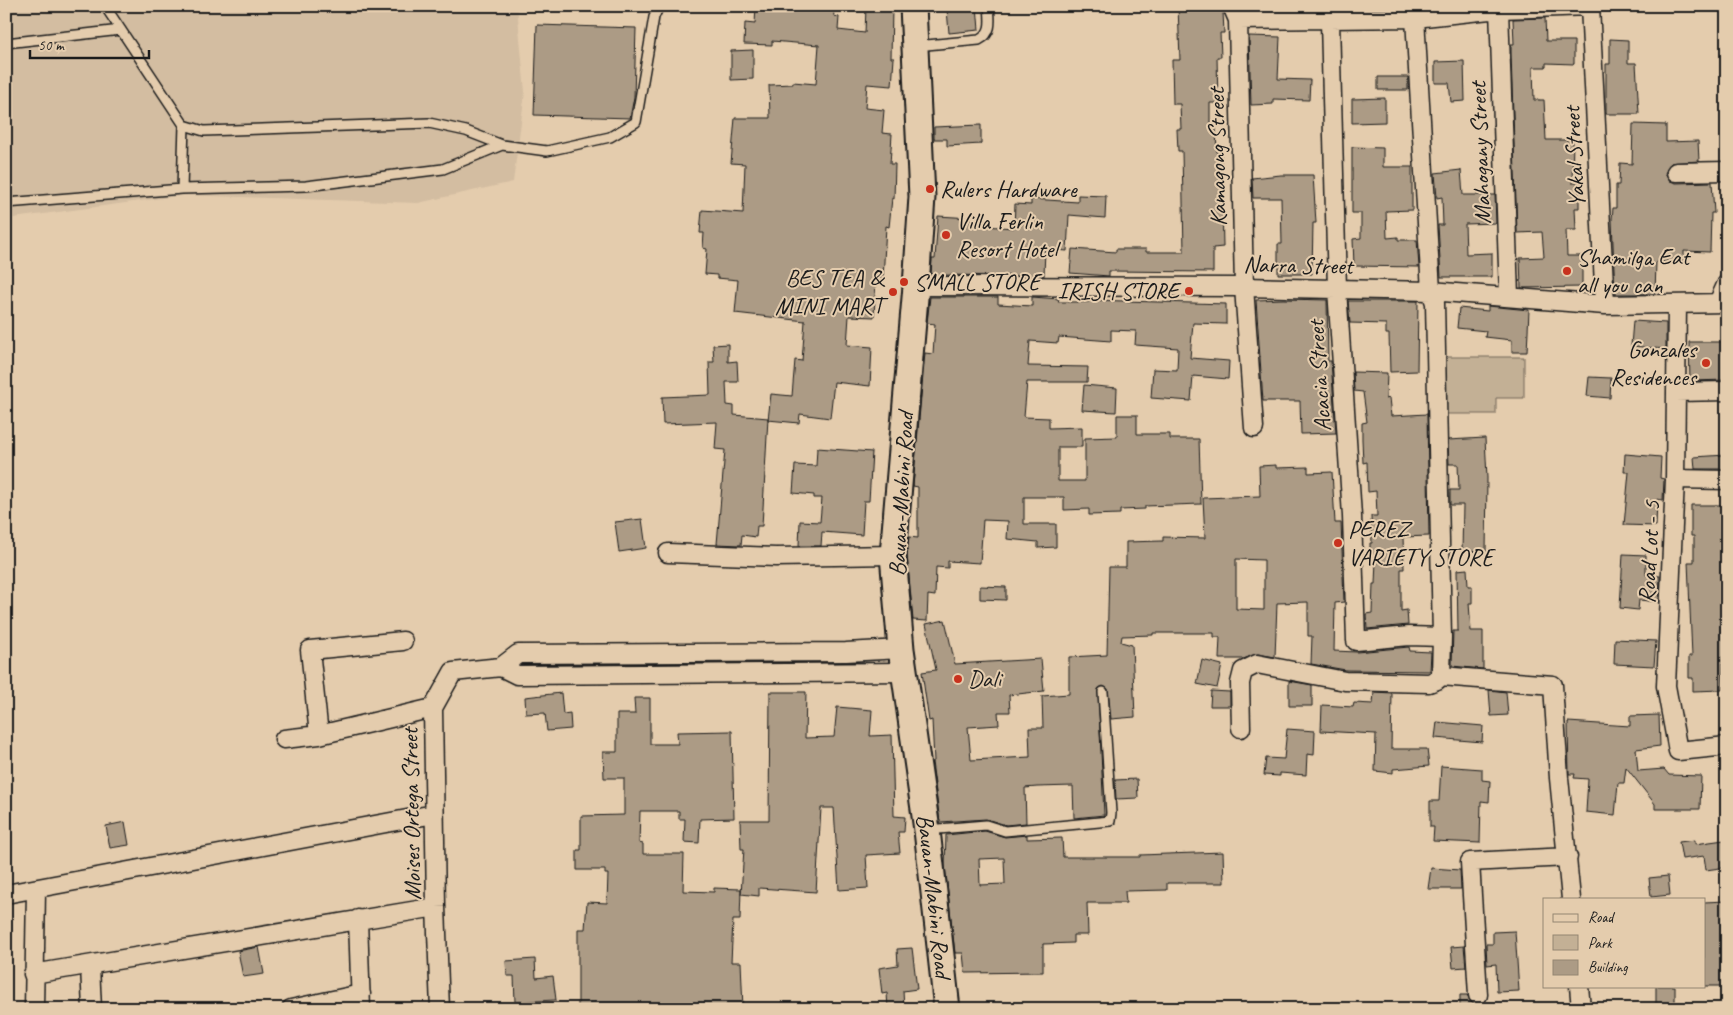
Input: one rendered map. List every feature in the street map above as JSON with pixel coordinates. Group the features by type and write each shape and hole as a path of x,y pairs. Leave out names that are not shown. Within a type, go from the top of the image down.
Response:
{"main road":[{"name":"Bauan-Mabini Road","path":"913,6 922,197 894,555 903,661 927,830 947,1009"}],"street":[{"path":"1235,13 1330,21 1415,18 1499,9 1590,6"},
{"name":"Yakal Street","path":"1590,6 1605,305"},
{"name":"Mahogany Street","path":"1499,9 1509,296"},
{"name":"Kamagong Street","path":"1235,13 1244,287 1254,428"},
{"path":"1241,728 1240,683 1243,671 1257,664 1345,681 1429,683 1438,680 1441,676 1442,637 1435,303 1431,291 1415,18"},
{"name":"Acacia Street","path":"1330,21 1338,289 1352,516 1356,641 1409,636 1442,637"},
{"path":"1676,172 1727,171"},
{"path":"1722,303 1727,283"},
{"name":"Narra Street","path":"916,286 1244,287 1431,291 1605,305 1722,303"},
{"name":"Road Lot - 5","path":"1677,305 1676,479 1666,686 1678,751 1727,746"},
{"path":"1676,392 1727,391"},
{"path":"1676,479 1727,480"},
{"path":"668,553 776,558 894,555"},
{"path":"319,734 310,650 403,641"},
{"path":"846,652 903,661 517,675 501,667 518,654 846,652"},
{"name":"Moises Ortega Street","path":"440,1009 436,907 433,708 454,672 501,667"},
{"path":"1441,676 1553,685 1559,778 1571,898"},
{"path":"284,739 319,734 433,708"},
{"path":"6,894 36,890 434,814"},
{"path":"1478,995 1470,862 1568,857"},
{"path":"34,1009 33,974 36,890"},
{"path":"33,974 436,907"},
{"path":"299,1008 361,1002 358,919"},
{"path":"90,966 92,1009"},
{"path":"1579,988 1581,1009"}],"lane":[{"path":"105,6 184,125 182,189"},
{"path":"184,125 204,131 429,123 466,131 502,145 547,151 610,137 636,122 654,17 659,6"},
{"path":"916,46 979,40 986,36 990,30 989,6"},
{"path":"6,43 121,30"},
{"path":"6,203 182,189 306,186 443,170 502,145"},
{"path":"927,830 986,825 1004,831 1110,821 1103,692"}],"shaded area":[{"path":"6,6 517,6 525,92 513,182 418,203 185,195 6,219"}],"green space":[{"path":"1442,357 1524,357 1524,398 1496,398 1496,414 1442,414"}],"building":[{"path":"756,6 833,6 834,16 839,17 838,30 865,33 866,7 892,8 891,58 894,58 892,86 867,84 865,108 884,110 882,133 892,134 890,164 895,164 894,199 892,198 889,227 886,226 883,279 876,278 874,317 849,316 847,345 872,347 870,386 834,382 830,418 800,414 799,423 768,420 771,394 792,396 795,360 802,361 805,321 735,313 738,280 717,278 717,275 705,274 707,249 703,248 704,233 700,233 702,210 743,213 745,164 731,163 735,118 770,118 769,85 793,84 793,82 816,84 819,45 772,41 772,45 744,44 745,23 755,24"},
{"path":"977,6 979,30 949,33 947,9"},
{"path":"1178,6 1222,6 1223,12 1224,33 1220,33 1221,57 1217,57 1218,103 1210,103 1210,128 1216,128 1217,154 1221,154 1223,247 1213,248 1213,272 1109,271 1109,276 1070,273 1072,249 1116,252 1116,249 1146,249 1146,252 1184,252 1182,151 1178,151 1177,129 1181,129 1180,104 1173,104 1172,60 1180,60"},
{"path":"1545,18 1546,41 1574,41 1574,64 1546,63 1546,67 1533,67 1534,100 1544,100 1546,140 1573,140 1572,183 1579,183 1579,208 1575,208 1576,230 1566,230 1567,256 1582,256 1582,287 1521,288 1520,258 1544,257 1542,232 1517,233 1511,55 1511,44 1514,44 1513,19"},
{"path":"537,25 636,28 634,97 630,118 534,115"},
{"path":"1249,36 1280,37 1278,79 1310,80 1309,100 1273,99 1273,104 1251,105"},
{"path":"1610,39 1628,40 1628,63 1636,63 1639,114 1606,114 1606,64 1610,64"},
{"path":"753,50 753,79 731,80 731,51"},
{"path":"1464,61 1465,101 1451,102 1449,83 1435,83 1435,62"},
{"path":"1378,77 1408,77 1408,90 1378,90"},
{"path":"1385,98 1385,122 1352,123 1352,99"},
{"path":"1633,124 1666,125 1666,142 1698,141 1699,161 1671,163 1665,173 1670,181 1676,183 1712,182 1714,213 1711,213 1710,252 1684,251 1684,260 1656,262 1655,294 1615,294 1613,208 1616,208 1616,185 1619,185 1620,163 1632,164"},
{"path":"981,125 981,144 947,146 947,139 934,139 934,127"},
{"path":"1352,147 1383,148 1383,167 1412,167 1412,210 1386,211 1387,238 1398,237 1398,240 1417,240 1419,267 1354,266 1353,239 1361,238 1361,213 1352,213"},
{"path":"1461,170 1463,195 1495,195 1496,223 1465,224 1466,254 1492,253 1492,277 1441,277 1438,225 1443,225 1442,197 1437,198 1435,173"},
{"path":"1281,175 1313,175 1316,223 1313,223 1312,274 1278,274 1278,244 1282,244 1281,198 1253,198 1252,178"},
{"path":"1078,195 1106,196 1105,218 1069,215 1067,251 1045,249 1044,276 931,275 932,259 935,259 938,216 971,218 970,225 1014,228 1015,204 1031,205 1031,199 1078,202"},
{"path":"930,297 998,297 998,304 1032,306 1032,297 1059,299 1058,302 1089,302 1090,300 1226,304 1226,324 1193,323 1190,358 1229,361 1228,379 1193,376 1191,401 1151,398 1153,369 1177,370 1178,348 1135,345 1136,331 1111,330 1111,341 1059,337 1058,343 1030,341 1028,366 1088,367 1087,382 1027,382 1024,417 1049,418 1049,428 1082,427 1082,447 1058,447 1058,481 1085,481 1085,438 1117,437 1117,415 1137,415 1137,434 1170,434 1170,439 1199,439 1201,504 1145,506 1145,509 1120,510 1120,514 1089,515 1089,509 1064,510 1064,497 1024,497 1024,524 1056,524 1056,547 1038,548 1038,542 1007,539 1008,521 983,520 980,563 948,561 948,568 936,567 935,596 928,595 927,621 913,620 907,555 909,537 918,538 918,487 913,486 925,353 933,354 935,324 927,323"},
{"path":"1256,300 1327,300 1328,361 1331,361 1336,433 1301,434 1300,401 1263,401"},
{"path":"1348,301 1418,301 1417,371 1390,372 1389,334 1386,334 1386,324 1350,323"},
{"path":"1488,306 1529,310 1527,352 1512,352 1512,340 1485,337 1486,331 1457,328 1459,308 1488,311"},
{"path":"1633,321 1666,323 1666,349 1631,346"},
{"name":"Gonzales Residences","path":"1689,342 1722,342 1723,355 1727,355 1727,380 1690,381"},
{"path":"728,344 728,362 737,361 738,382 726,382 727,405 734,406 734,415 768,418 762,526 757,526 756,537 742,535 741,545 717,544 725,450 715,449 717,422 663,424 662,397 710,395 709,362 714,362 713,345"},
{"path":"1353,372 1387,373 1386,399 1389,398 1391,416 1427,414 1429,536 1403,537 1404,569 1401,569 1401,611 1407,610 1408,625 1367,629 1366,614 1372,613 1373,584 1375,584 1376,560 1370,560 1370,543 1372,543 1371,516 1377,516 1376,491 1368,492 1367,462 1363,463 1362,439 1362,423 1367,422 1363,392 1354,391"},
{"path":"1589,377 1611,378 1610,398 1587,396"},
{"path":"1084,385 1117,388 1116,412 1082,410"},
{"path":"1485,438 1487,478 1486,552 1462,551 1463,505 1450,505 1450,490 1459,490 1458,464 1449,464 1448,440"},
{"path":"817,448 872,452 869,501 864,501 862,535 822,532 821,546 799,546 800,521 820,522 822,498 814,498 814,495 793,493 795,465 816,466"},
{"path":"1625,454 1661,457 1660,478 1664,479 1663,500 1657,499 1656,526 1624,525 1629,472 1624,472"},
{"path":"1726,455 1727,469 1695,469 1694,457"},
{"path":"1276,465 1276,468 1308,467 1308,473 1332,472 1335,523 1341,523 1344,602 1335,603 1334,651 1357,652 1409,647 1410,651 1431,652 1430,671 1346,670 1311,664 1312,636 1308,636 1308,602 1277,603 1275,657 1258,654 1243,659 1219,659 1220,637 1214,637 1214,633 1153,633 1153,635 1122,636 1121,642 1132,645 1135,717 1111,719 1108,689 1103,686 1098,689 1104,815 1074,818 1073,786 1037,787 1025,788 1026,823 1006,825 986,819 940,822 932,762 934,761 932,720 929,721 922,672 936,670 926,624 945,620 955,664 1041,659 1044,691 1009,695 1010,712 998,712 999,725 968,727 971,760 1030,757 1029,728 1043,728 1042,696 1069,694 1069,657 1107,655 1109,567 1126,567 1126,542 1163,541 1163,537 1205,538 1203,498 1260,496 1259,466","holes":["1236,559 1264,560 1264,610 1236,609"]},
{"path":"1691,505 1721,505 1720,539 1724,539 1725,562 1727,561 1727,656 1723,656 1722,690 1693,691 1693,678 1689,678 1689,656 1692,656 1688,562 1694,562 1694,536 1691,536"},
{"path":"642,519 646,548 619,552 615,522"},
{"path":"1623,554 1646,555 1646,575 1660,576 1659,602 1639,600 1638,610 1620,608"},
{"path":"1467,569 1468,586 1472,586 1472,603 1469,603 1471,631 1483,631 1483,669 1452,666 1453,631 1458,631 1457,570"},
{"path":"980,586 1006,587 1006,600 980,599"},
{"path":"1615,639 1656,641 1654,666 1614,664"},
{"path":"1202,660 1222,665 1217,688 1197,684"},
{"path":"1289,681 1312,685 1312,706 1289,706"},
{"path":"1489,690 1506,692 1508,715 1491,716"},
{"path":"1211,691 1230,692 1230,706 1210,706"},
{"path":"770,692 806,692 805,738 834,737 837,707 872,710 870,736 892,735 894,816 905,817 904,832 898,832 900,853 866,855 868,888 839,890 834,808 821,808 816,892 759,888 759,896 741,894 744,849 741,849 740,820 769,820"},
{"path":"1374,692 1392,693 1391,749 1427,749 1429,766 1393,769 1393,773 1375,771 1376,734 1321,731 1322,705 1353,707 1354,703 1373,704"},
{"path":"561,693 563,714 570,713 571,729 547,731 545,713 526,714 525,697"},
{"path":"634,698 650,698 650,744 678,744 677,732 732,731 734,818 700,819 699,843 684,842 685,819 679,819 679,811 640,811 639,843 643,844 643,854 684,854 683,891 714,892 714,888 741,889 740,920 733,920 731,962 741,962 743,1009 578,1009 578,929 585,929 587,902 607,903 608,874 605,874 605,870 577,870 577,850 581,850 581,816 624,815 624,778 604,778 603,752 617,752 617,714 635,714"},
{"path":"1659,715 1660,746 1636,749 1638,771 1664,769 1669,775 1701,776 1700,809 1655,809 1655,804 1626,767 1624,783 1618,783 1615,815 1586,812 1588,779 1574,778 1575,774 1569,774 1568,722 1630,726 1630,716"},
{"path":"1437,722 1483,726 1482,742 1435,738"},
{"path":"1287,729 1315,731 1314,755 1307,754 1306,775 1280,773 1280,776 1264,775 1266,758 1284,759"},
{"path":"1441,766 1482,769 1482,780 1490,781 1489,802 1481,801 1480,843 1433,841 1434,827 1430,827 1430,801 1439,801"},
{"path":"1137,779 1138,798 1116,799 1115,780"},
{"path":"125,822 129,845 110,848 106,826"},
{"path":"985,831 1005,837 1027,835 1027,839 1062,838 1063,857 1140,857 1140,855 1223,852 1224,883 1167,883 1167,890 1125,891 1126,903 1087,903 1088,935 1073,935 1073,943 1043,944 1043,972 965,973 963,953 955,953 945,866 946,835","holes":["1004,858 1005,884 980,885 979,859"]},
{"path":"1695,840 1695,844 1724,840 1727,867 1706,870 1704,856 1682,859 1679,842"},
{"path":"1431,868 1460,870 1461,889 1428,889"},
{"path":"1668,876 1670,895 1651,897 1649,878"},
{"path":"1727,901 1727,986 1706,986 1706,902"},
{"path":"1515,931 1519,991 1497,992 1496,964 1487,965 1486,944 1493,944 1493,932"},
{"path":"1464,946 1466,967 1453,968 1451,947"},
{"path":"259,947 264,974 243,977 238,951"},
{"path":"912,948 917,989 903,991 904,1009 888,1009 887,993 882,994 879,968 898,965 897,949"},
{"path":"535,959 536,978 553,976 556,1000 515,1002 514,976 507,976 506,961"},
{"path":"1656,988 1675,988 1675,1009 1656,1009"},
{"path":"1460,995 1467,995 1473,1004 1482,1005 1482,1009 1460,1009"}],"place":[{"name":"Rulers Hardware","path":"930,189"},
{"name":"Villa Ferlin Resort Hotel","path":"946,235"},
{"name":"Shamilga Eat all you can","path":"1567,271"},
{"name":"SMALL STORE","path":"904,282"},
{"name":"IRISH STORE","path":"1189,291"},
{"name":"BES TEA & MINI MART","path":"893,292"},
{"name":"Gonzales Residences","path":"1706,363"},
{"name":"PEREZ VARIETY STORE","path":"1338,543"},
{"name":"Dali","path":"958,679"}]}
